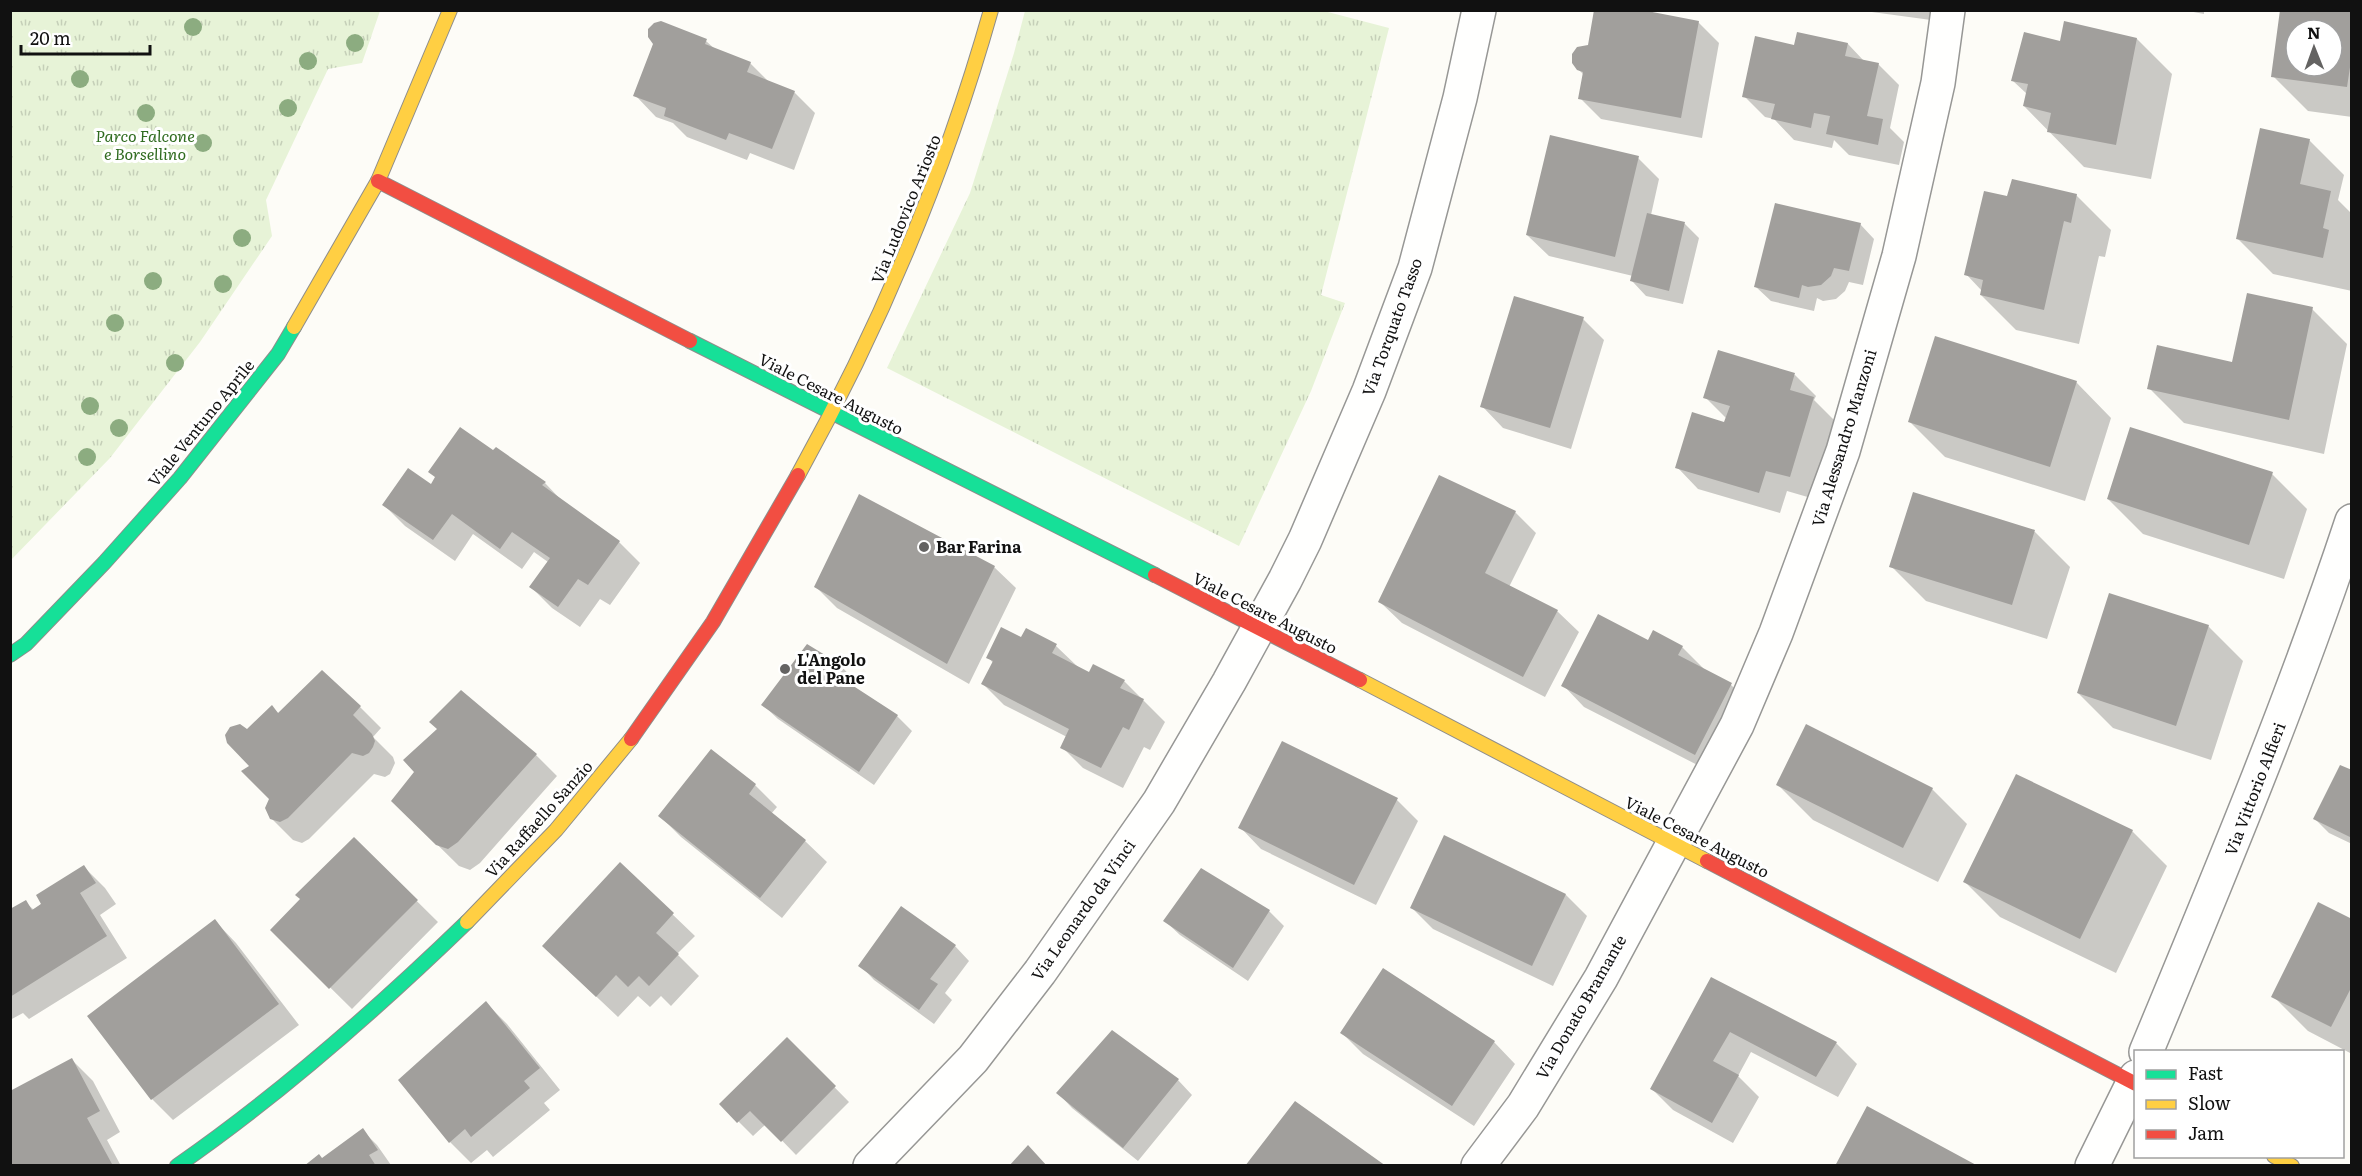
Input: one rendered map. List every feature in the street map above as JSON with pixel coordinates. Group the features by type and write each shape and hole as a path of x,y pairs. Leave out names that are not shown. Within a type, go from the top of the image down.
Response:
{"main road":[{"name":"Viale Ventuno Aprile","path":"10,655 26,644 180,478 278,354 378,181 450,10"},
{"name":"Via Ludovico Ariosto","path":"832,413 916,236 958,124 991,10"},
{"name":"Viale Cesare Augusto","path":"378,181 832,413 1259,627 2134,1081"},
{"name":"Via Raffaello Sanzio","path":"177,1166 271,1096 342,1038 484,905 555,830 622,749 689,657 731,593 832,413"},
{"path":"2278,1158 2292,1166"}],"street":[{"name":"Via Torquato Tasso","path":"1259,627 1305,540 1389,342 1415,268 1438,185 1479,10"},
{"name":"Via Alessandro Manzoni","path":"1672,842 1737,725 1802,567 1843,451 1899,256 1938,83 1948,10"},
{"name":"Via Vittorio Alfieri","path":"2147,1050 2233,845 2287,705 2352,521"},
{"name":"Via Leonardo da Vinci","path":"870,1166 973,1059 1040,972 1159,802 1259,627"},
{"name":"Via Donato Bramante","path":"1478,1166 1523,1106 1601,978 1672,842"},
{"path":"2092,1166 2134,1084"}],"green space":[{"name":"Parco Falcone e Borsellino","path":"11,10 380,11 362,63 328,69 266,200 272,236 200,342 110,458 11,560"},
{"path":"1025,11 1324,11 1389,28 1321,295 1345,303 1311,391 1239,546 887,368 970,193"}],"building":[{"path":"1594,10 1642,10 1699,21 1681,118 1578,99 1583,72 1577,70 1572,63 1572,54 1577,47 1588,45"},
{"path":"2280,10 2352,10 2352,54 2347,87 2271,77"},
{"path":"661,21 707,39 705,44 751,62 747,72 795,91 772,149 729,133 726,140 664,116 666,108 633,96 653,44 648,37 648,29 654,23"},
{"path":"2064,21 2137,38 2116,145 2047,132 2051,113 2023,106 2028,84 2011,81 2024,32 2060,41"},
{"path":"1797,32 1848,43 1845,56 1879,63 1867,116 1883,119 1878,145 1826,134 1830,116 1814,113 1811,128 1771,119 1775,104 1742,97 1755,36 1794,45"},
{"path":"2260,128 2310,139 2300,184 2331,191 2323,228 2329,230 2323,258 2236,239"},
{"path":"1550,135 1639,156 1615,257 1526,235"},
{"path":"2012,179 2077,194 2071,223 2064,221 2044,310 1980,295 1983,280 1964,275 1984,191 2007,196"},
{"path":"1775,203 1861,223 1849,271 1834,268 1831,276 1821,285 1808,287 1802,285 1799,298 1754,287"},
{"path":"1647,213 1685,222 1669,291 1630,281"},
{"path":"2247,293 2313,307 2289,420 2147,389 2157,345 2232,362"},
{"path":"1514,296 1584,317 1550,428 1480,407"},
{"path":"1935,336 2077,381 2050,467 1908,422"},
{"path":"1718,350 1795,373 1790,390 1814,397 1790,477 1766,471 1759,493 1675,468 1692,412 1724,422 1730,406 1703,398"},
{"path":"460,427 493,450 496,447 546,482 542,485 620,541 588,585 578,579 558,607 529,587 550,558 512,532 500,549 452,514 433,540 382,505 408,468 431,484 435,477 428,472"},
{"path":"2130,427 2273,472 2249,545 2107,499"},
{"path":"1439,475 1516,511 1485,573 1558,610 1523,677 1378,602"},
{"path":"1913,492 2035,530 2012,605 1889,567"},
{"path":"859,494 995,566 947,664 814,587"},
{"path":"2109,593 2209,625 2176,726 2077,693"},
{"path":"1598,614 1648,640 1653,630 1683,646 1678,655 1732,683 1695,755 1561,686"},
{"path":"1001,627 1021,637 1026,628 1057,644 1052,653 1089,672 1093,664 1125,680 1120,688 1144,699 1129,730 1123,727 1101,768 1060,748 1069,729 981,684 993,661 986,658"},
{"path":"807,644 843,666 838,676 898,715 859,772 761,705"},
{"path":"322,670 361,706 353,715 372,734 375,741 373,747 363,756 352,753 288,818 280,822 270,819 265,808 269,799 241,771 249,766 227,743 225,735 230,727 240,724 247,729 272,705 278,713"},
{"path":"461,690 537,754 458,842 448,849 436,845 391,801 414,772 403,760 437,729 429,722"},
{"path":"1806,724 1933,788 1903,848 1776,785"},
{"path":"1282,741 1398,798 1354,885 1238,828"},
{"path":"711,749 756,784 749,794 806,840 760,898 658,816"},
{"path":"2340,765 2352,770 2352,838 2313,819"},
{"path":"2016,774 2133,830 2080,939 1963,882"},
{"path":"1444,835 1566,894 1532,966 1410,908"},
{"path":"354,837 418,900 329,989 270,930 300,899 295,895"},
{"path":"620,862 674,913 656,933 679,954 649,986 639,976 628,987 616,975 596,997 542,946"},
{"path":"84,865 96,883 80,893 107,936 10,997 10,909 26,900 32,910 41,904 36,895"},
{"path":"1201,868 1270,910 1233,968 1163,921"},
{"path":"2318,902 2352,919 2352,986 2331,1027 2271,997"},
{"path":"901,906 956,945 930,979 938,984 919,1010 858,966"},
{"path":"215,919 279,1004 151,1100 87,1016"},
{"path":"1383,968 1495,1041 1452,1106 1340,1033"},
{"path":"1711,977 1837,1042 1816,1077 1730,1032 1713,1061 1739,1075 1712,1123 1650,1089"},
{"path":"486,1001 540,1068 524,1081 530,1088 471,1137 465,1129 449,1143 398,1080"},
{"path":"1112,1030 1179,1079 1123,1148 1056,1093"},
{"path":"787,1037 836,1086 781,1142 750,1111 737,1123 719,1104"},
{"path":"72,1058 100,1111 87,1118 112,1164 10,1166 10,1091"},
{"path":"1295,1101 1386,1166 1245,1166"},
{"path":"1867,1106 1978,1166 1835,1166"},
{"path":"363,1128 378,1150 369,1155 376,1166 304,1166 319,1154 322,1158"},
{"path":"1028,1145 1047,1166 1009,1166"}],"traffic: fast":[{"path":"10,655 26,644 104,563 180,478 278,354 294,327"},
{"path":"690,341 1155,575"},
{"path":"177,1166 253,1110 327,1050 467,922"}],"traffic: slow":[{"path":"294,327 378,181 450,10"},
{"path":"798,475 856,363 908,248 953,131 991,10"},
{"path":"1360,680 1707,861"},
{"path":"467,922 556,830 631,739"},
{"path":"2278,1158 2292,1166"}],"traffic: jam":[{"path":"378,181 690,341"},
{"path":"631,739 713,622 798,475"},
{"path":"1155,575 1360,680"},
{"path":"1707,861 2134,1083"}],"place":[{"name":"Bar Farina","path":"924,547"},
{"name":"L'Angolo del Pane","path":"785,669"}]}
